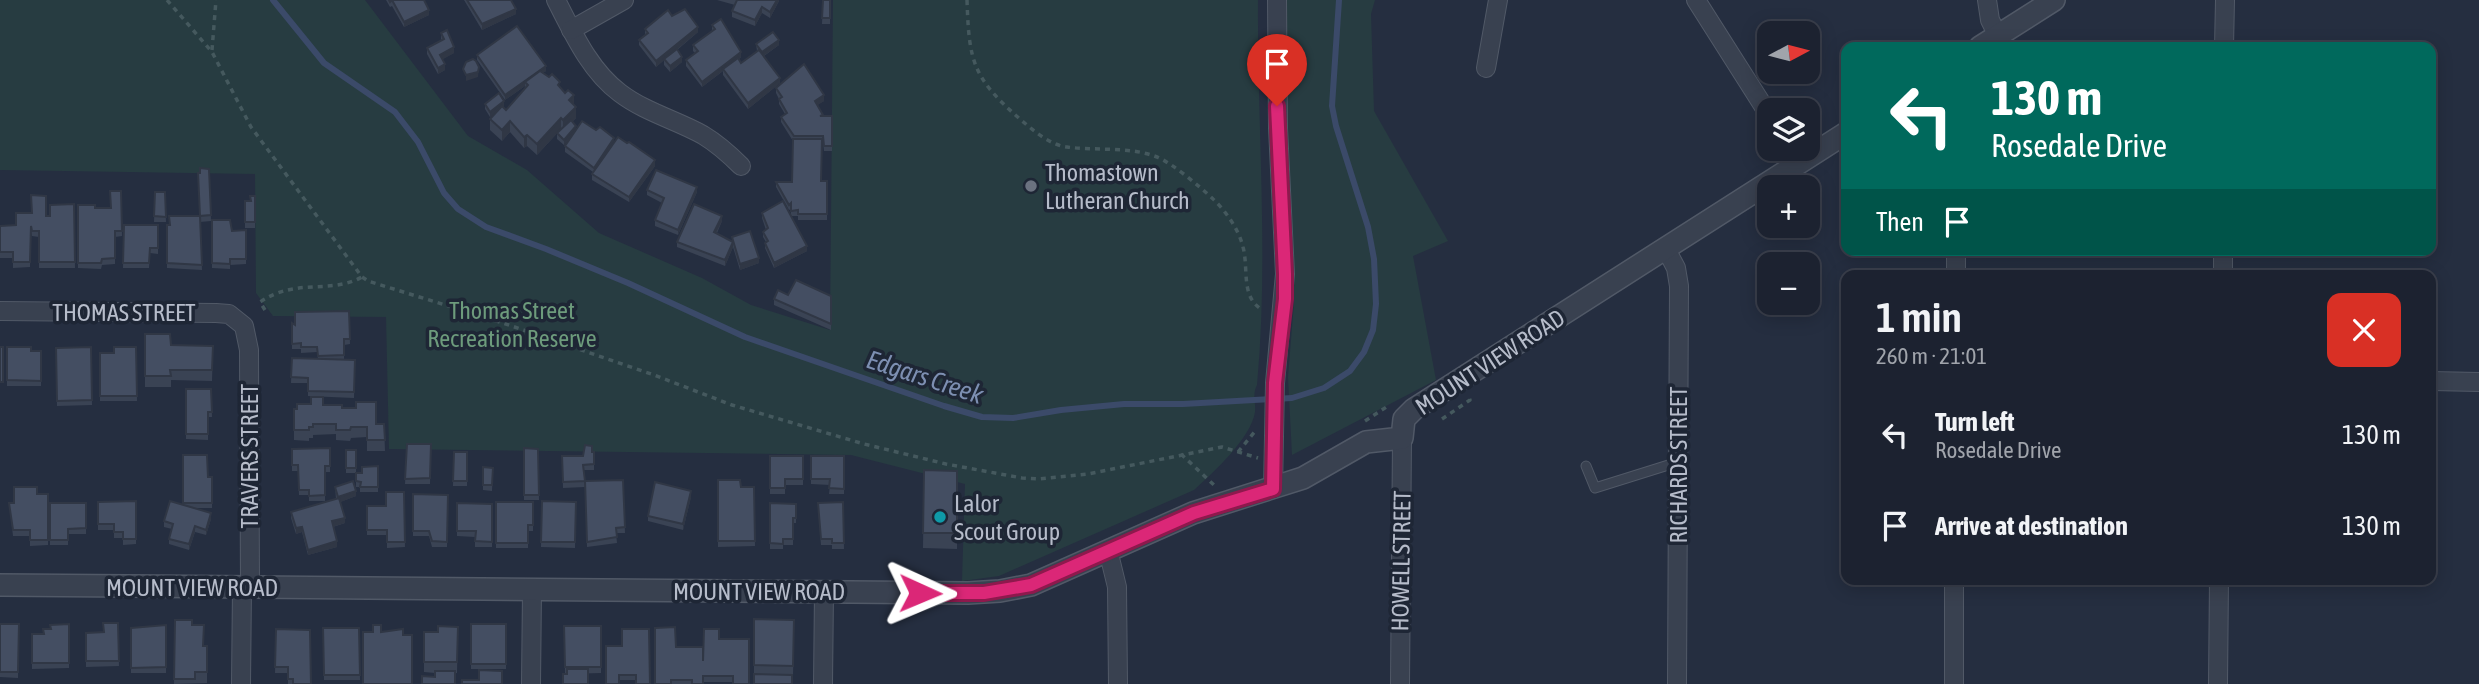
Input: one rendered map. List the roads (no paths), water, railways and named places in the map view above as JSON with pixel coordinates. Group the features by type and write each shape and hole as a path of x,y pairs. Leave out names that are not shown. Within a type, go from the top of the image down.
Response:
{"street":[{"path":"556,0 571,30 599,73 622,94 702,135 722,148 741,166"},
{"path":"571,30 624,0"},
{"path":"1273,489 1267,419 1275,383 1285,299 1278,128 1277,0"},
{"path":"1486,68 1499,0"},
{"path":"1696,0 1758,98"},
{"path":"1987,0 1989,42"},
{"path":"1989,42 2054,0"},
{"path":"2224,42 2225,0"},
{"name":"MOUNT VIEW ROAD","path":"1820,145 1841,135"},
{"name":"MOUNT VIEW ROAD","path":"0,585 968,593 1031,585 1183,517 1303,478 1366,442 1402,438 1404,419 1414,409 1666,248 1788,161"},
{"name":"RICHARDS STREET","path":"1666,248 1679,276 1677,684"},
{"name":"THOMAS STREET","path":"0,311 216,313 229,314 244,326"},
{"name":"TRAVERS STREET","path":"241,684 246,587 249,351 244,326"},
{"path":"2436,381 2479,382"},
{"name":"HOWELL STREET","path":"1400,684 1402,438"},
{"path":"1108,550 1117,587 1118,684"},
{"path":"1954,585 1954,684"},
{"path":"2218,684 2220,585"},
{"path":"531,684 532,590"},
{"path":"823,684 824,592"}],"lane":[{"path":"1586,466 1595,488 1678,462"}],"waterway":[{"name":"Edgars Creek","path":"273,0 324,63 395,112 418,142 444,193 458,209 486,227 628,283 745,337 944,406 982,417 1013,418 1124,404 1183,404 1292,398 1324,388 1350,371 1364,352 1373,330 1376,304 1374,259 1368,227 1332,106 1339,0"}],"place":[{"name":"Thomastown Lutheran Church","path":"1031,186"},
{"name":"Lalor Scout Group","path":"940,517"}],"park label":[{"name":"Thomas Street Recreation Reserve","path":"512,324"}]}
